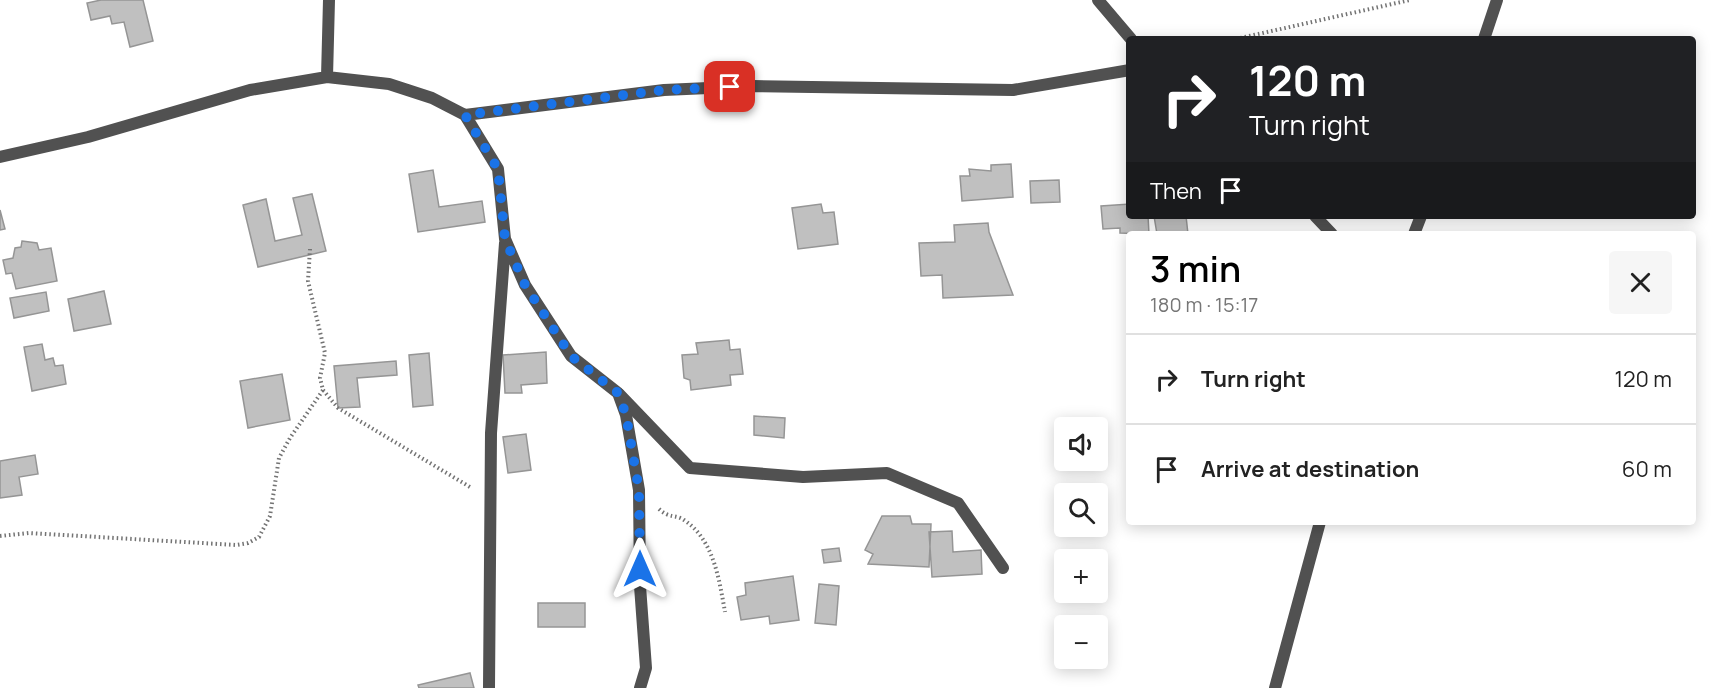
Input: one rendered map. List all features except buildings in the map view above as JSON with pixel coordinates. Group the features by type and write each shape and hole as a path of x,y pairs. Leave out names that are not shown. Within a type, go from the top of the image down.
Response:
{"street":[{"path":"327,77 329,0"},
{"path":"1098,0 1128,36"},
{"path":"1485,36 1497,0"},
{"path":"465,115 664,90 753,86 1013,90 1126,71"},
{"path":"0,157 88,137 250,90 327,77 389,84 432,98 465,115 498,169 505,239 491,434 489,688"},
{"path":"1318,219 1329,231"},
{"path":"505,239 525,285 571,356 618,393 690,468 803,477 887,473 958,503 1003,568"},
{"path":"618,393 626,415 639,490 640,586 646,668 640,688"},
{"path":"1275,688 1319,525"}],"path":[{"path":"1249,36 1410,0"},
{"path":"310,249 308,281 325,353 320,378 324,390 338,408 491,500"},
{"path":"0,536 29,534 236,545 249,543 259,537 270,516 279,458 290,438 324,390"},
{"path":"639,490 667,516 682,519 700,534 717,569 725,612"}],"route":[{"path":"640,569 639,490 632,442 618,393 571,356 525,285 505,239 498,169 465,115 664,90 730,87"}]}
